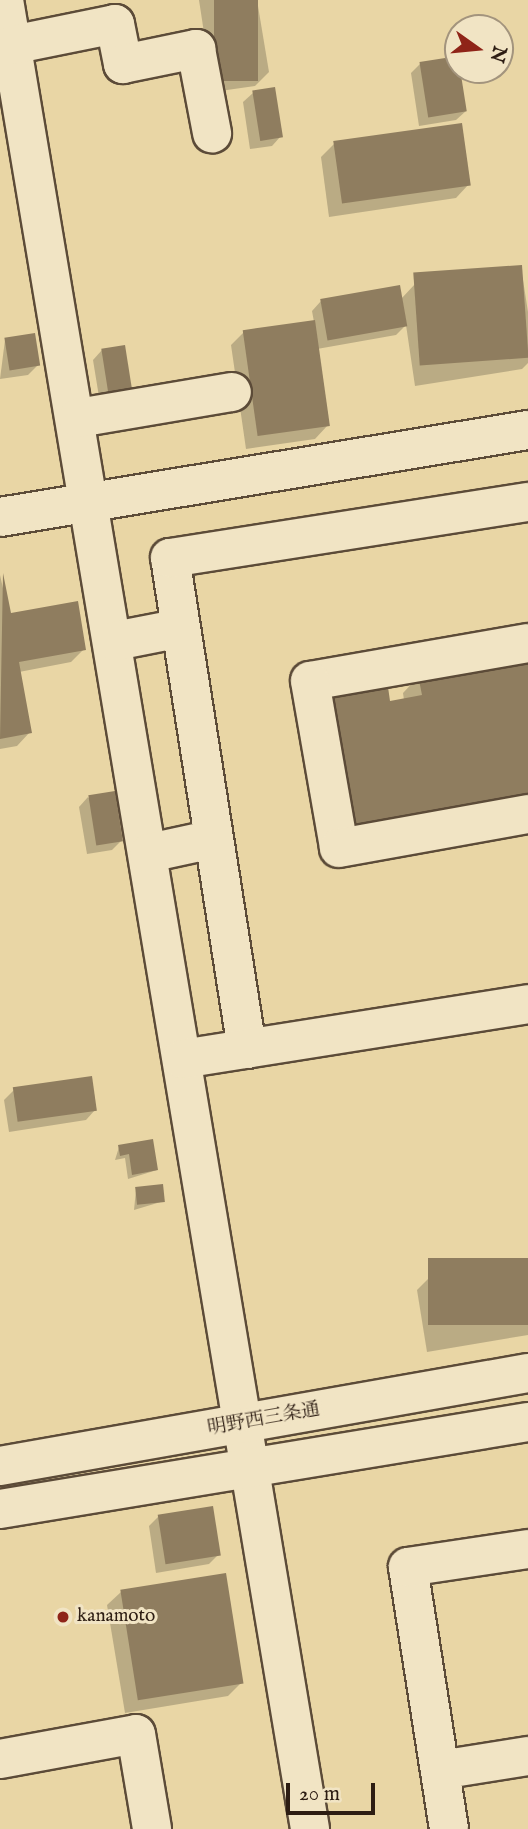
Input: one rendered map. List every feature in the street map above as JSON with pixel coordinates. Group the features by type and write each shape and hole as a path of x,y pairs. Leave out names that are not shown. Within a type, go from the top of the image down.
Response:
{"street":[{"path":"4,0 92,500 240,1425 310,1829"},
{"path":"12,45 115,24 123,64 195,49 212,133"},
{"path":"78,418 232,391"},
{"path":"0,517 528,430"},
{"path":"247,1049 170,558 528,502"},
{"path":"115,641 181,628"},
{"path":"528,643 310,681 339,848 528,814"},
{"path":"149,853 214,839"},
{"path":"181,1059 528,1004"},
{"name":"明野西三条通","path":"0,1466 528,1373"},
{"path":"0,1509 528,1422"},
{"path":"449,1829 408,1567 528,1549"},
{"path":"0,1759 136,1734 152,1829"},
{"path":"440,1770 528,1756"}],"building":[{"path":"214,0 258,0 258,81 214,81"},
{"path":"444,58 444,84 462,84 467,111 428,117 419,62"},
{"path":"275,87 283,137 260,141 252,91"},
{"path":"462,123 471,185 342,203 333,141"},
{"path":"522,265 528,358 420,365 413,273"},
{"path":"400,285 407,326 328,340 320,299"},
{"path":"315,320 330,426 258,436 243,330"},
{"path":"35,333 40,366 10,370 4,338"},
{"path":"125,345 132,391 109,395 101,349"},
{"path":"3,573 11,613 78,601 86,650 19,662 32,733 0,739"},
{"path":"528,656 528,797 353,828 330,691 387,680 390,701 422,695 418,675"},
{"path":"115,791 123,841 96,846 88,795"},
{"path":"92,1076 97,1111 18,1122 13,1087"},
{"path":"153,1139 158,1170 132,1175 129,1154 120,1156 118,1145"},
{"path":"163,1184 165,1202 137,1205 135,1187"},
{"path":"428,1258 528,1258 528,1325 428,1325"},
{"path":"213,1506 221,1555 166,1564 158,1515"},
{"path":"226,1573 244,1684 138,1700 120,1590"}],"place":[{"name":"kanamoto","path":"63,1617"}]}
